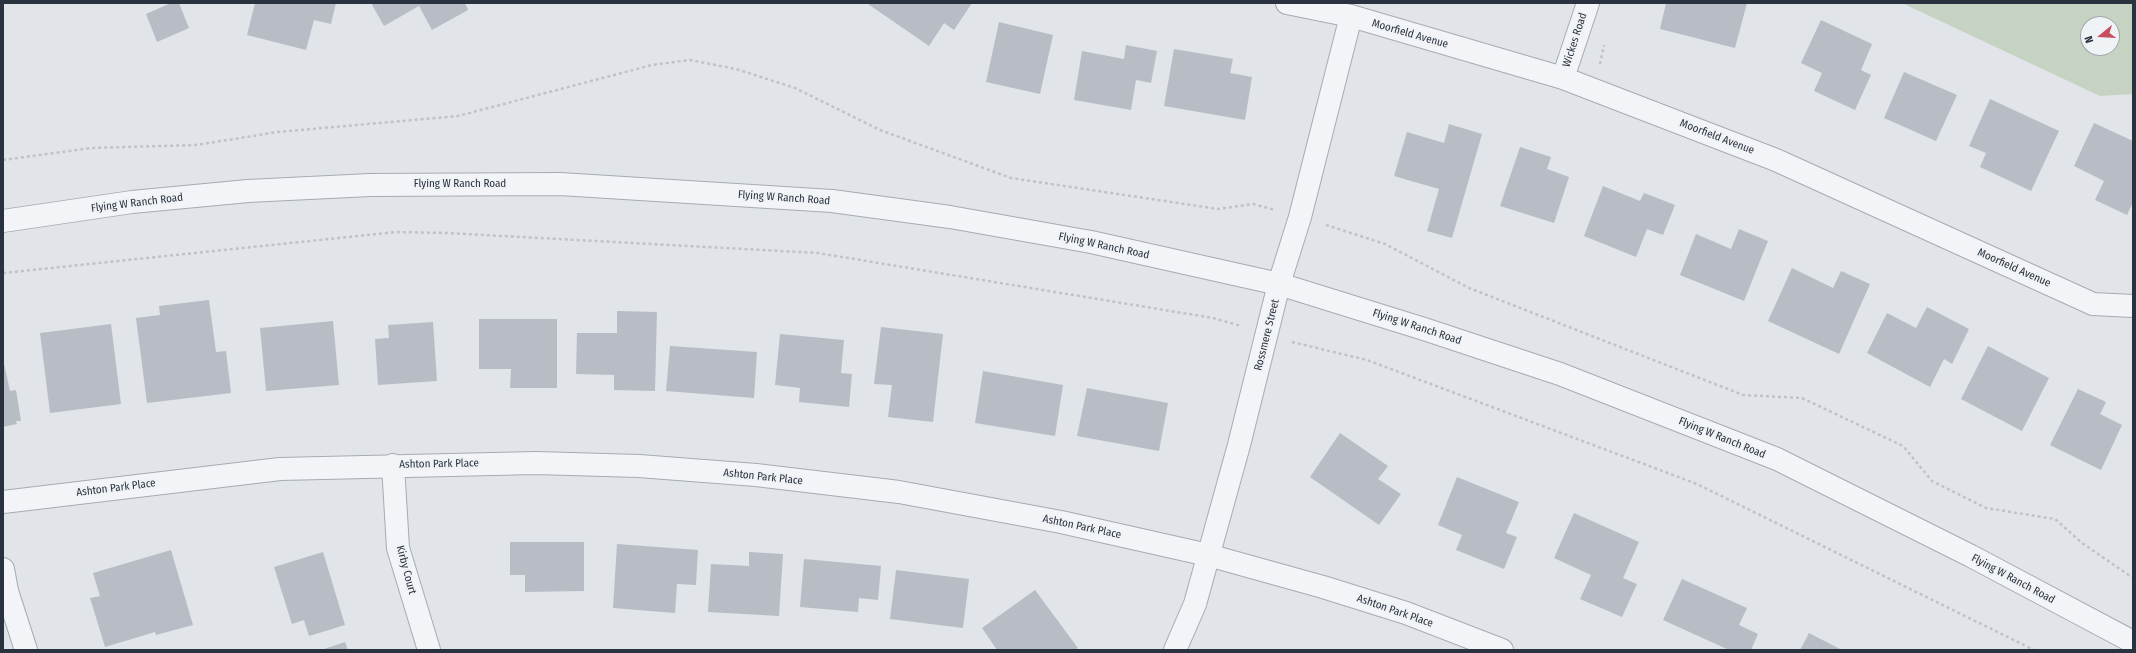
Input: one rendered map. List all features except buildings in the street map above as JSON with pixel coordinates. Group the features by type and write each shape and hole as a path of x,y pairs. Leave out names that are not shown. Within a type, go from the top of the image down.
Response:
{"street":[{"name":"Moorfield Avenue","path":"1287,3 1351,16 1563,78 1776,160 2092,304 2133,306"},
{"name":"Wickes Road","path":"1563,78 1588,3"},
{"name":"Rossmere Street","path":"1175,650 1195,604 1239,445 1280,284 1300,217 1351,16"},
{"name":"Flying W Ranch Road","path":"3,221 132,202 248,191 370,184 560,184 832,201 942,216 1091,242 1280,284 1424,328 1560,374 1777,459 1971,556 2133,642"},
{"name":"Ashton Park Place","path":"3,502 280,469 393,465 536,463 639,466 756,475 899,492 1061,522 1208,555 1322,587 1406,613 1502,650"},
{"name":"Kirby Court","path":"393,465 398,548 429,650"},
{"path":"3,569 26,650"}],"path":[{"path":"3,273 396,232 447,233 818,253 1213,318 1314,349 1367,360 1697,484 2034,650"}],"green space":[{"path":"1902,3 2133,3 2133,94 2100,96"}]}
